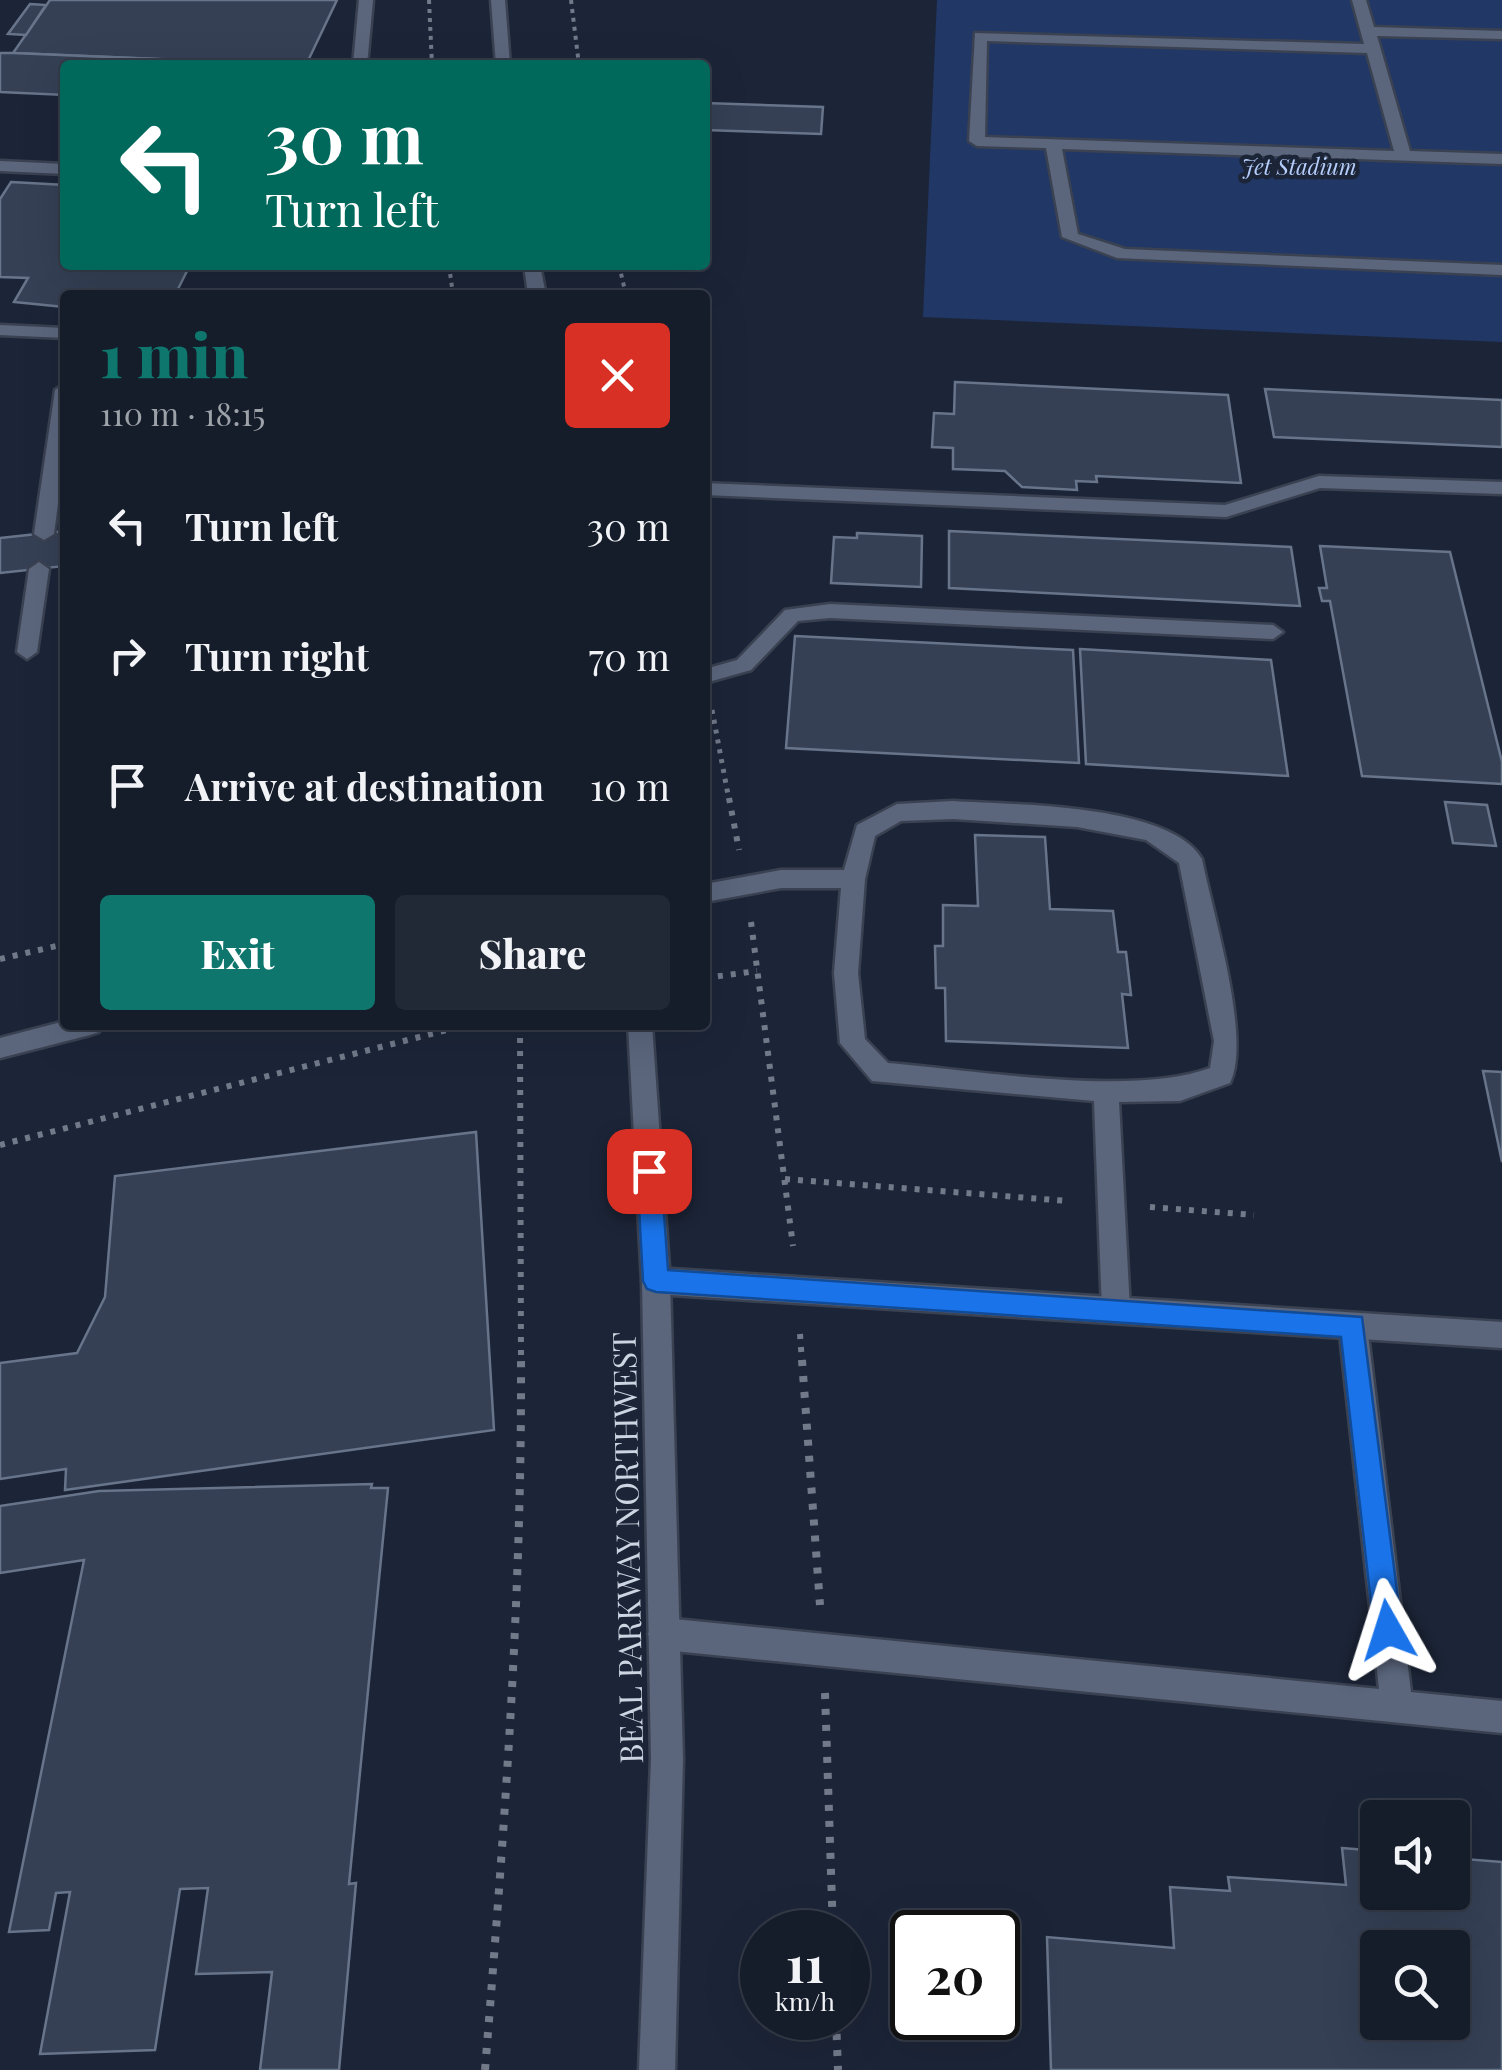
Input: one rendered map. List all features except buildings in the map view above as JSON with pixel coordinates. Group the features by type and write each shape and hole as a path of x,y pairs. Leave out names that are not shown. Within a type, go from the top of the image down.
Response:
{"main road":[{"path":"360,60 366,0"},
{"path":"498,0 503,60"},
{"path":"1359,0 1403,156"},
{"path":"1368,31 1502,35"},
{"path":"1373,49 980,36 977,141 1502,159"},
{"path":"1054,144 1070,238 1122,254 1502,270"},
{"path":"0,166 60,169"},
{"path":"0,330 60,333"},
{"path":"44,534 60,419"},
{"path":"710,489 1226,511 1319,482 1502,488"},
{"path":"27,652 39,569"},
{"path":"710,675 744,665 792,615 830,611 1273,632"},
{"path":"953,810 1077,818 1152,832 1190,859 1228,1041 1221,1076 1180,1090 1106,1092 881,1074 853,1043 846,973 853,878 865,831 897,813 953,810"},
{"path":"710,892 780,879 853,878"},
{"path":"0,1048 70,1030"},
{"name":"BEAL PARKWAY NORTHWEST","path":"640,1030 656,1281 664,1634 666,1760 657,2070"},
{"path":"1106,1092 1116,1310"},
{"path":"656,1281 1502,1335"},
{"path":"1352,1326 1397,1706"},
{"path":"664,1634 1502,1717"}],"path":[{"path":"429,0 432,60"},
{"path":"572,0 578,60"},
{"path":"0,959 60,945"},
{"path":"710,977 757,971"},
{"path":"0,1145 447,1030"},
{"path":"484,2070 512,1740 522,1490 520,1030"},
{"path":"785,1180 1254,1215"},
{"path":"837,2040 838,2070"}],"green space":[{"name":"Jet Stadium","path":"937,0 1502,0 1502,342 923,317"}],"route":[{"path":"649,1171 656,1281 1352,1326 1388,1630"}]}
